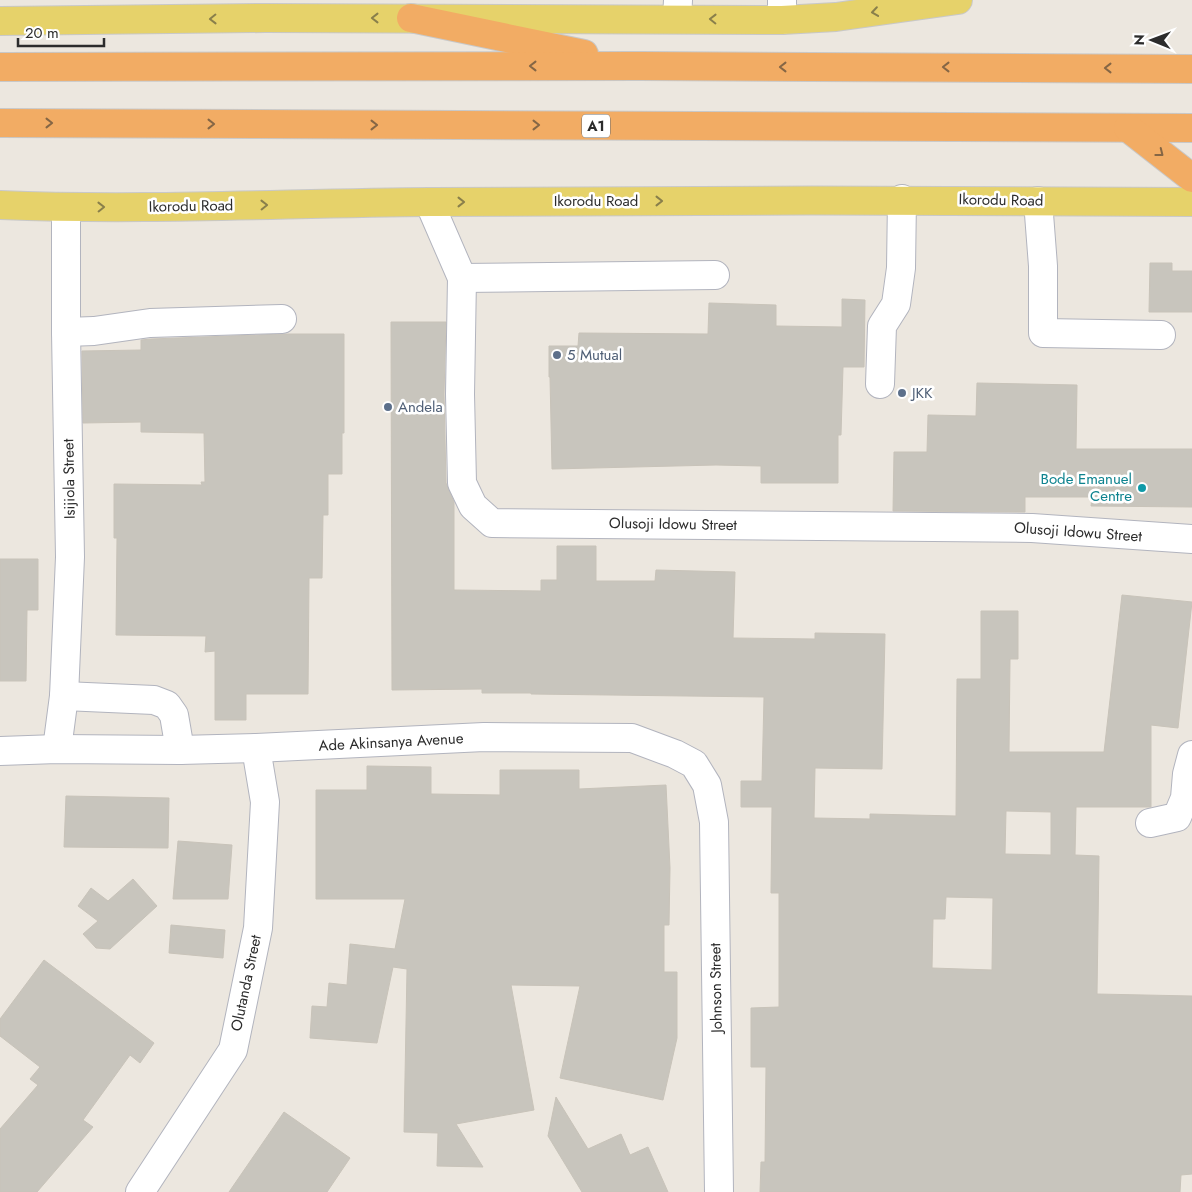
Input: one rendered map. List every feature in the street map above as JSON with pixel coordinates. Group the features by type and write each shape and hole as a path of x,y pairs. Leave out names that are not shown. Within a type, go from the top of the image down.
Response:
{"highway":[{"path":"411,18 640,66"},
{"path":"0,67 640,66 1192,69"},
{"name":"A1","path":"0,123 1192,128"},
{"path":"1128,128 1192,178"}],"main road":[{"path":"0,20 411,18 678,9 836,9 958,0"},
{"name":"Ikorodu Road","path":"0,205 66,208 429,202 902,200 1192,202"}],"street":[{"path":"880,384 882,326 896,304 901,268 902,200"},
{"path":"1038,201 1043,266 1043,333 1161,335"},
{"name":"Olusoji Idowu Street","path":"429,202 462,278 460,394 462,483 473,506 492,522 1032,528 1192,539"},
{"name":"Isijiola Street","path":"57,749 64,696 70,557 66,208"},
{"path":"462,278 715,275"},
{"path":"66,332 94,331 150,323 282,319"},
{"path":"64,696 154,700 167,705 174,715 180,750"},
{"name":"Ade Akinsanya Avenue","path":"0,751 256,748 484,737 632,738 675,754 694,764 707,785"},
{"name":"Olutanda Street","path":"140,1192 233,1050 258,928 265,802 256,748"},
{"path":"1150,823 1177,817 1185,798 1187,774 1192,755"},
{"name":"Johnson Street","path":"707,785 714,822 719,1192"}],"building":[{"path":"1150,263 1172,263 1172,271 1192,271 1192,312 1149,312"},
{"path":"842,299 865,300 864,367 843,367 841,435 838,435 838,483 761,483 761,466 716,465 552,469 549,346 578,346 579,333 708,334 709,303 776,305 776,326 842,327"},
{"path":"391,322 446,322 444,394 446,483 454,502 454,590 541,591 541,580 557,580 557,546 596,546 596,581 655,581 656,570 735,572 733,638 815,639 815,633 885,634 882,769 815,768 814,818 870,819 870,814 956,816 957,679 981,679 981,611 1018,611 1018,659 1010,659 1009,752 1104,752 1122,595 1192,602 1178,728 1151,725 1151,807 1076,807 1075,855 1099,856 1097,994 1192,996 1192,1174 1181,1175 1180,1192 760,1192 761,1162 765,1162 766,1067 751,1067 751,1008 779,1007 779,893 771,893 772,807 741,807 741,781 762,781 764,697 482,693 482,689 392,690","holes":["1006,811 1051,812 1051,855 1005,854","946,897 993,898 992,970 932,968 933,919 945,919"]},
{"path":"284,334 344,334 342,474 328,474 328,515 323,515 322,578 309,578 308,694 246,694 246,720 215,720 215,651 205,652 206,636 116,635 117,538 114,538 114,484 202,485 201,482 205,482 204,433 141,432 141,422 83,423 82,351 141,350 141,340 151,339"},
{"path":"977,383 1077,385 1076,449 1192,449 1192,507 1091,506 1092,497 1025,497 1025,512 893,511 894,452 927,452 928,415 976,416"},
{"path":"0,559 38,559 38,610 27,610 26,681 0,681"},
{"path":"367,766 431,767 431,794 500,795 500,770 579,770 579,789 666,785 670,868 669,925 664,925 664,972 677,972 677,1038 663,1100 560,1078 580,986 511,985 534,1110 456,1124 483,1167 437,1166 438,1133 404,1132 407,969 393,967 377,1043 310,1038 312,1006 327,1007 329,983 347,985 350,944 395,949 405,899 316,899 316,790 367,790"},
{"path":"66,796 169,798 168,848 64,847"},
{"path":"178,841 232,845 228,899 173,899"},
{"path":"133,879 157,906 110,949 96,948 83,934 98,921 78,906 91,888 108,901"},
{"path":"171,925 225,930 223,958 169,953"},
{"path":"44,960 154,1043 140,1063 130,1055 83,1120 93,1127 37,1192 0,1192 0,1129 38,1085 30,1079 40,1067 0,1036 0,1019"},
{"path":"556,1097 588,1149 621,1134 630,1155 648,1147 668,1192 582,1192 548,1136"},
{"path":"284,1112 350,1158 327,1192 229,1192"}],"place":[{"name":"5 Mutual","path":"557,355"},
{"name":"JKK","path":"902,393"},
{"name":"Andela","path":"388,407"},
{"name":"Bode Emanuel Centre","path":"1142,488"}]}
